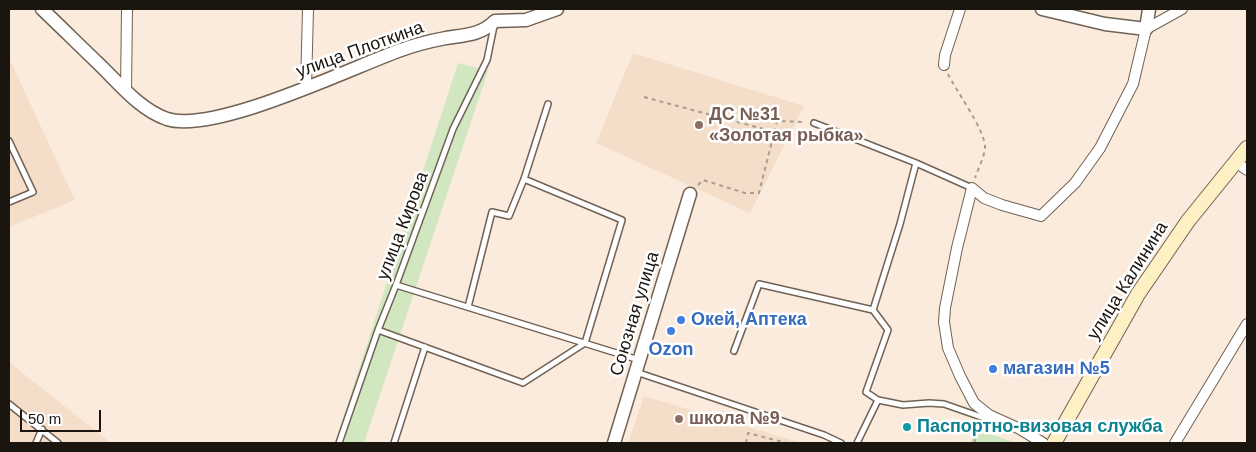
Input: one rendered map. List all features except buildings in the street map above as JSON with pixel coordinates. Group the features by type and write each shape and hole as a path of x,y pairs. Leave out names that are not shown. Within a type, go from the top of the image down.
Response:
{"main road":[{"name":"улица Калинина","path":"1054,443 1138,294 1188,221 1242,166 1247,148"}],"street":[{"path":"42,9 126,90"},
{"path":"126,90 127,9"},
{"path":"306,88 308,9"},
{"name":"улица Плоткина","path":"126,90 138,102 153,112 172,120 190,121 221,116 268,102 423,43 477,33 489,26 496,15 526,20 557,9"},
{"path":"944,65 945,55 960,9"},
{"path":"1042,9 1105,24 1146,28 1182,9"},
{"path":"1044,443 1020,429 989,415 974,403 948,348 944,322 950,282 972,188 984,198 1041,216 1075,183 1100,148 1133,84 1149,9"},
{"name":"Союзная улица","path":"614,443 690,194"},
{"path":"1175,443 1247,324"}],"lane":[{"name":"улица Кирова","path":"339,443 378,330 454,129 487,60 496,15"},
{"path":"468,307 492,212 509,216 524,179 548,104"},
{"path":"814,123 916,163 972,188"},
{"path":"9,141 33,192 9,202"},
{"path":"873,310 900,224 916,163"},
{"path":"378,330 523,384 585,343 622,220 524,179"},
{"path":"734,351 759,284 873,310 888,330 866,392 878,400 903,405 944,404 1020,429"},
{"path":"396,285 585,343 637,366 841,443"},
{"path":"394,443 425,347"},
{"path":"857,443 878,400"},
{"path":"9,404 58,443"},
{"path":"36,443 42,429"}],"path":[{"path":"944,65 980,130 984,142 983,156 972,188"},
{"path":"644,96 775,132"},
{"path":"690,194 703,180 745,193 759,193 777,121 814,123"},
{"path":"974,443 984,418"},
{"path":"746,443 748,433 787,443"}],"shaded area":[{"name":"ДС №31 «Золотая рыбка»","path":"633,53 804,106 750,213 596,143"},
{"path":"9,58 75,200 9,227"},
{"path":"9,362 111,443 9,443"},
{"name":"школа №9","path":"644,396 802,443 628,443"}],"green space":[{"path":"458,63 488,71 364,443 335,443"},
{"path":"976,429 1016,443 970,443"}],"place":[{"name":"ДС №31 «Золотая рыбка»","path":"699,125"},
{"name":"Окей, Аптека","path":"681,320"},
{"name":"Ozon","path":"671,331"},
{"name":"магазин №5","path":"993,369"},
{"name":"школа №9","path":"679,419"},
{"name":"Паспортно-визовая служба","path":"907,427"}]}
